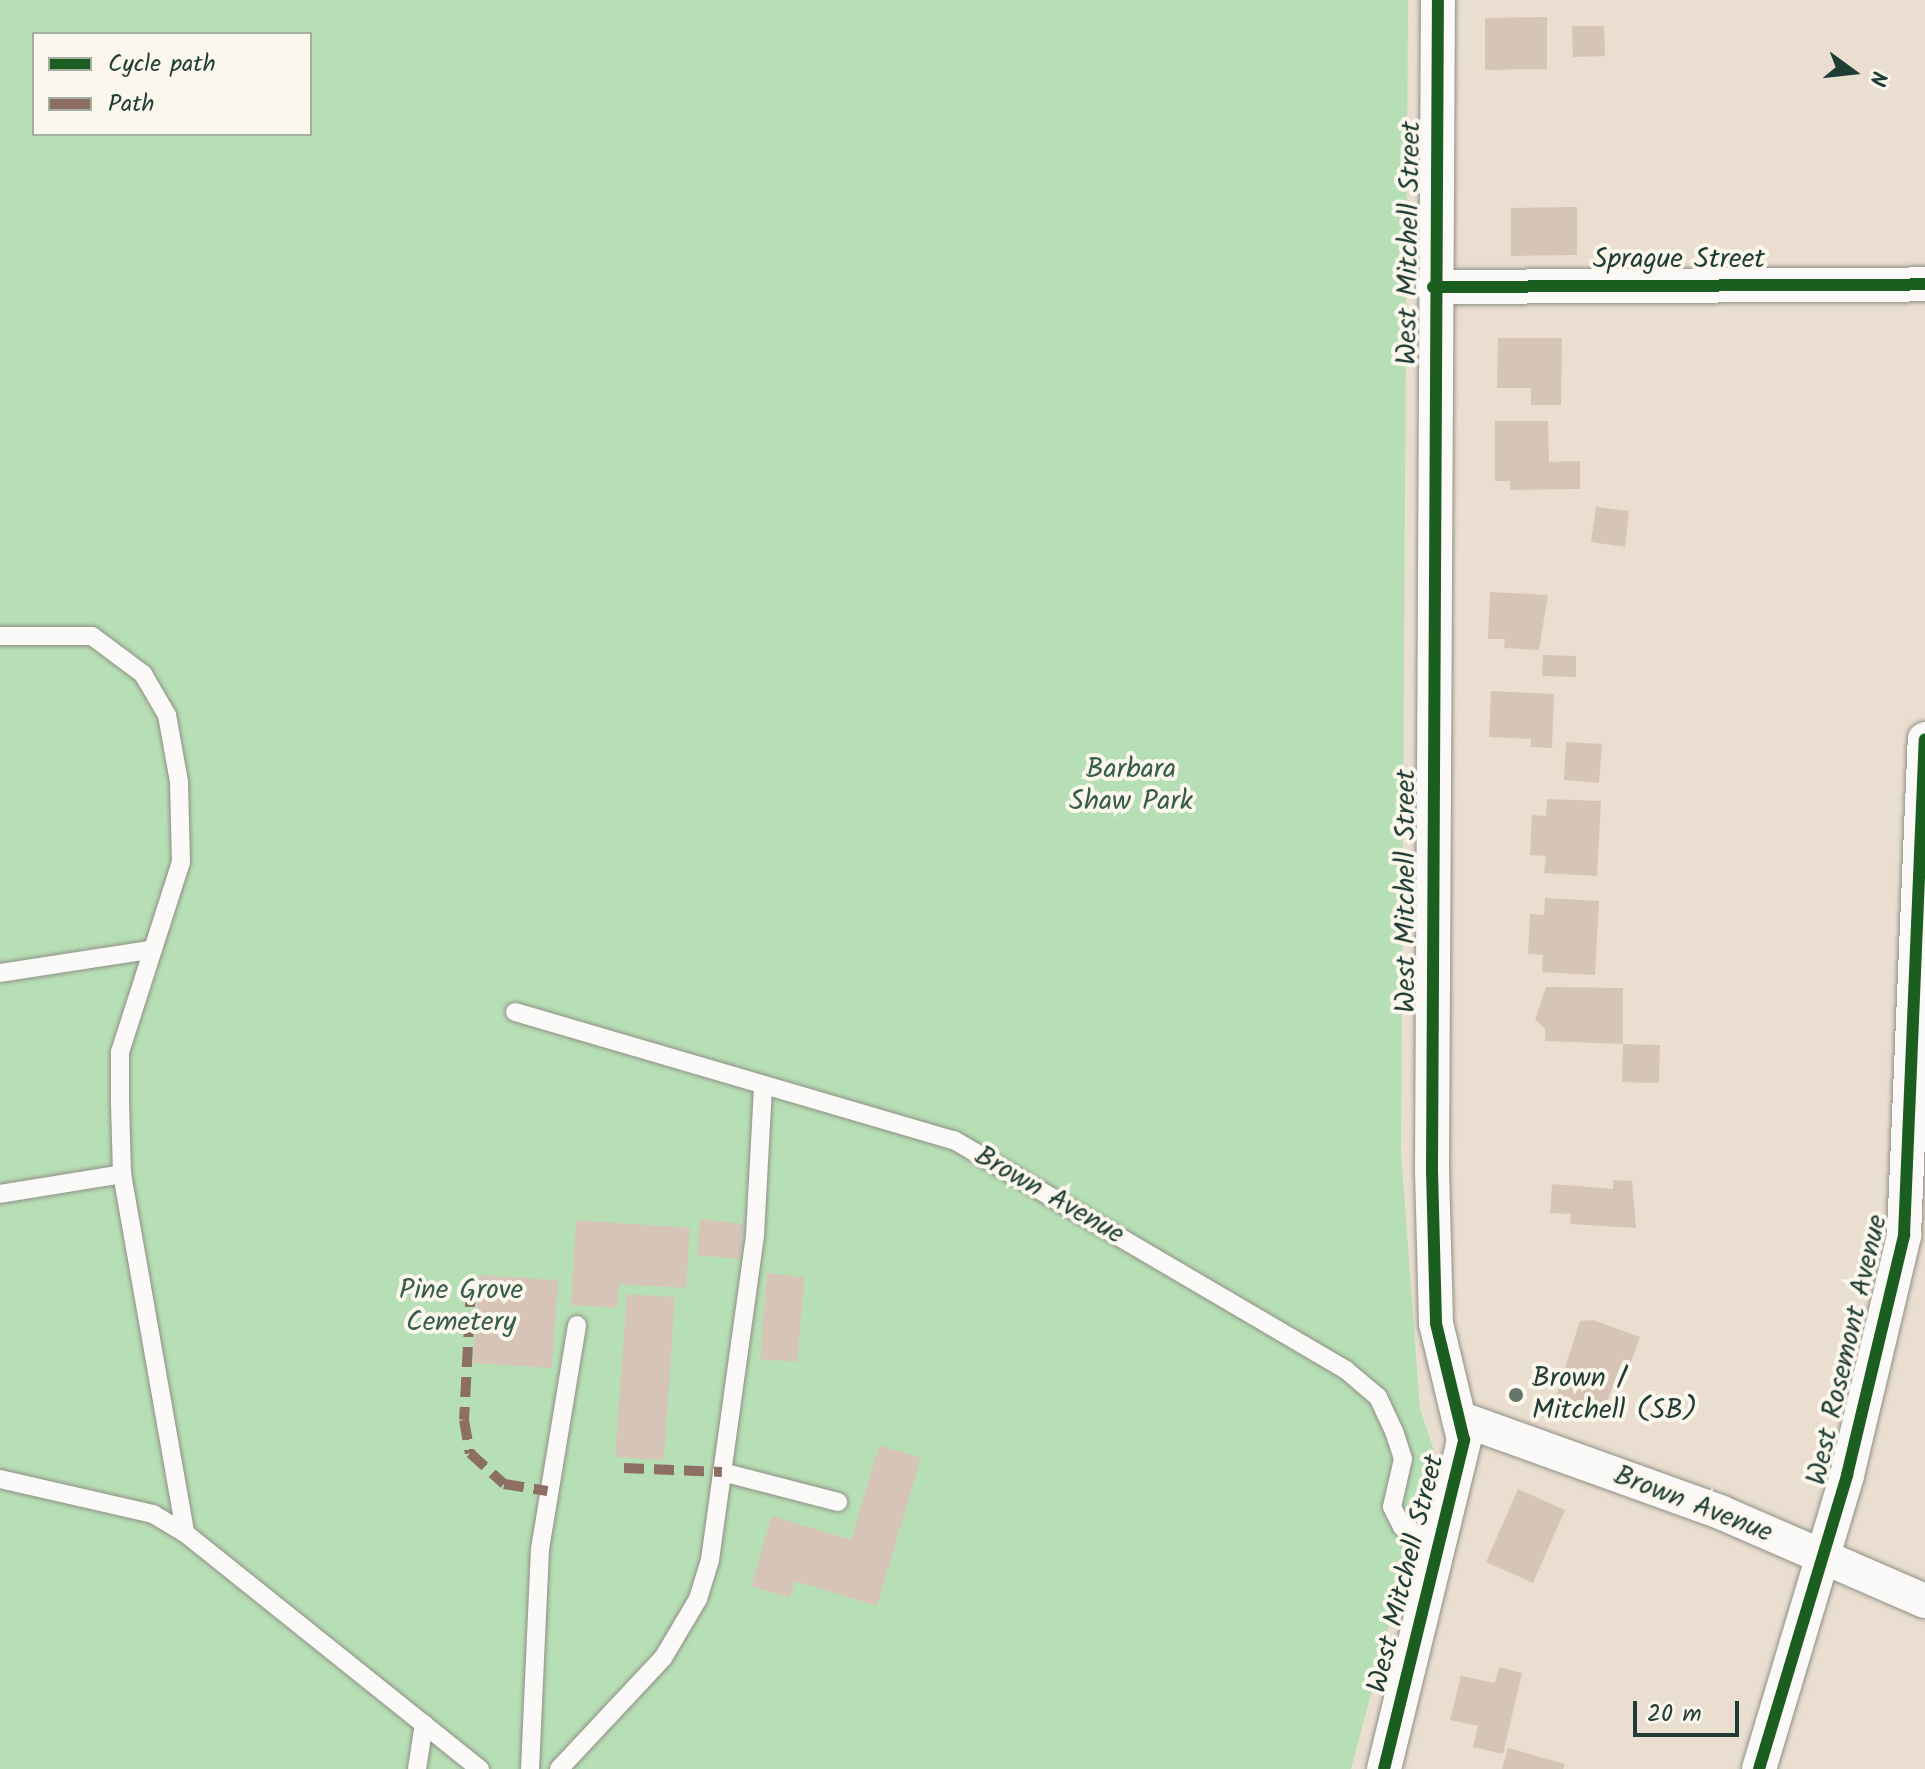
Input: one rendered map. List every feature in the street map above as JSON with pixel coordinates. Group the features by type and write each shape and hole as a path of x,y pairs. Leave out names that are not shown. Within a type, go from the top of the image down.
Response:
{"street":[{"name":"West Mitchell Street","path":"1384,1769 1461,1467 1459,1418 1436,1323 1432,1172 1433,287 1438,0"},
{"name":"Sprague Street","path":"1433,287 1925,284"},
{"name":"West Rosemont Avenue","path":"1759,1769 1821,1555 1904,1235 1925,739"},
{"name":"Brown Avenue","path":"1459,1418 1821,1555 1925,1601"}],"lane":[{"path":"0,636 92,636 143,674 167,715 179,782 181,862 149,950 120,1052 122,1174 185,1533"},
{"path":"0,973 149,950"},
{"name":"Brown Avenue","path":"515,1012 763,1086 870,1110 954,1140 1346,1370 1378,1397 1394,1431 1403,1459 1392,1507 1402,1527 1442,1543"},
{"path":"559,1769 663,1658 698,1599 722,1472 755,1235 763,1086"},
{"path":"0,1194 122,1174"},
{"path":"530,1769 540,1549 577,1325"},
{"path":"722,1472 838,1502"},
{"path":"0,1479 153,1514 185,1533 480,1769"},
{"path":"417,1769 424,1724"}],"green space":[{"name":"Pine Grove Cemetery","path":"0,0 1408,0 1401,1152 1420,1409 1435,1454 1351,1769 0,1769"}],"building":[{"path":"1547,17 1547,69 1485,70 1485,18"},
{"path":"1572,26 1604,26 1605,56 1573,57"},
{"path":"1577,207 1577,255 1511,256 1511,208"},
{"path":"1498,338 1562,338 1561,405 1531,405 1531,388 1497,388"},
{"path":"1495,421 1548,421 1549,462 1580,461 1580,489 1510,490 1510,481 1495,481"},
{"path":"1596,507 1629,511 1625,547 1591,542"},
{"path":"1490,592 1548,595 1539,650 1504,648 1505,639 1488,639"},
{"path":"1543,655 1576,656 1576,677 1542,676"},
{"path":"1491,691 1554,694 1552,748 1531,747 1531,739 1489,737"},
{"path":"1566,742 1602,744 1599,783 1564,780"},
{"path":"1547,799 1601,801 1597,876 1544,873 1546,856 1530,855 1532,815 1546,816"},
{"path":"1545,898 1599,901 1595,975 1542,972 1543,955 1528,954 1530,914 1544,915"},
{"path":"1546,987 1623,988 1623,1044 1545,1041 1545,1028 1535,1020"},
{"path":"1623,1044 1660,1045 1659,1083 1622,1082"},
{"path":"1613,1180 1632,1181 1636,1228 1570,1224 1571,1214 1550,1213 1552,1184 1613,1189"},
{"path":"700,1219 744,1224 740,1259 697,1255"},
{"path":"576,1220 690,1228 686,1288 619,1284 617,1308 571,1305"},
{"path":"767,1273 805,1277 797,1362 760,1359"},
{"path":"479,1275 558,1280 552,1368 473,1363"},
{"path":"627,1294 675,1297 664,1460 615,1457"},
{"path":"1593,1320 1640,1337 1631,1362 1623,1359 1603,1413 1556,1396 1580,1321"},
{"path":"879,1445 921,1458 877,1606 795,1581 790,1598 751,1586 772,1516 851,1540"},
{"path":"1518,1489 1565,1510 1533,1583 1486,1562"},
{"path":"1499,1667 1522,1673 1503,1754 1473,1747 1478,1726 1450,1720 1461,1676 1495,1683"},
{"path":"1508,1748 1565,1764 1563,1769 1502,1769"}],"marked path":[{"path":"471,1287 464,1420 470,1453 504,1484 547,1491"},
{"path":"624,1468 722,1472"}],"cycle path":[{"path":"1384,1769 1464,1440 1436,1323 1432,1172 1438,0"},
{"path":"1433,287 1925,284"},
{"path":"1759,1769 1847,1475 1904,1235 1925,739"}],"place":[{"name":"Brown / Mitchell (SB)","path":"1516,1395"}],"park label":[{"name":"Barbara Shaw Park","path":"1131,786"}]}
